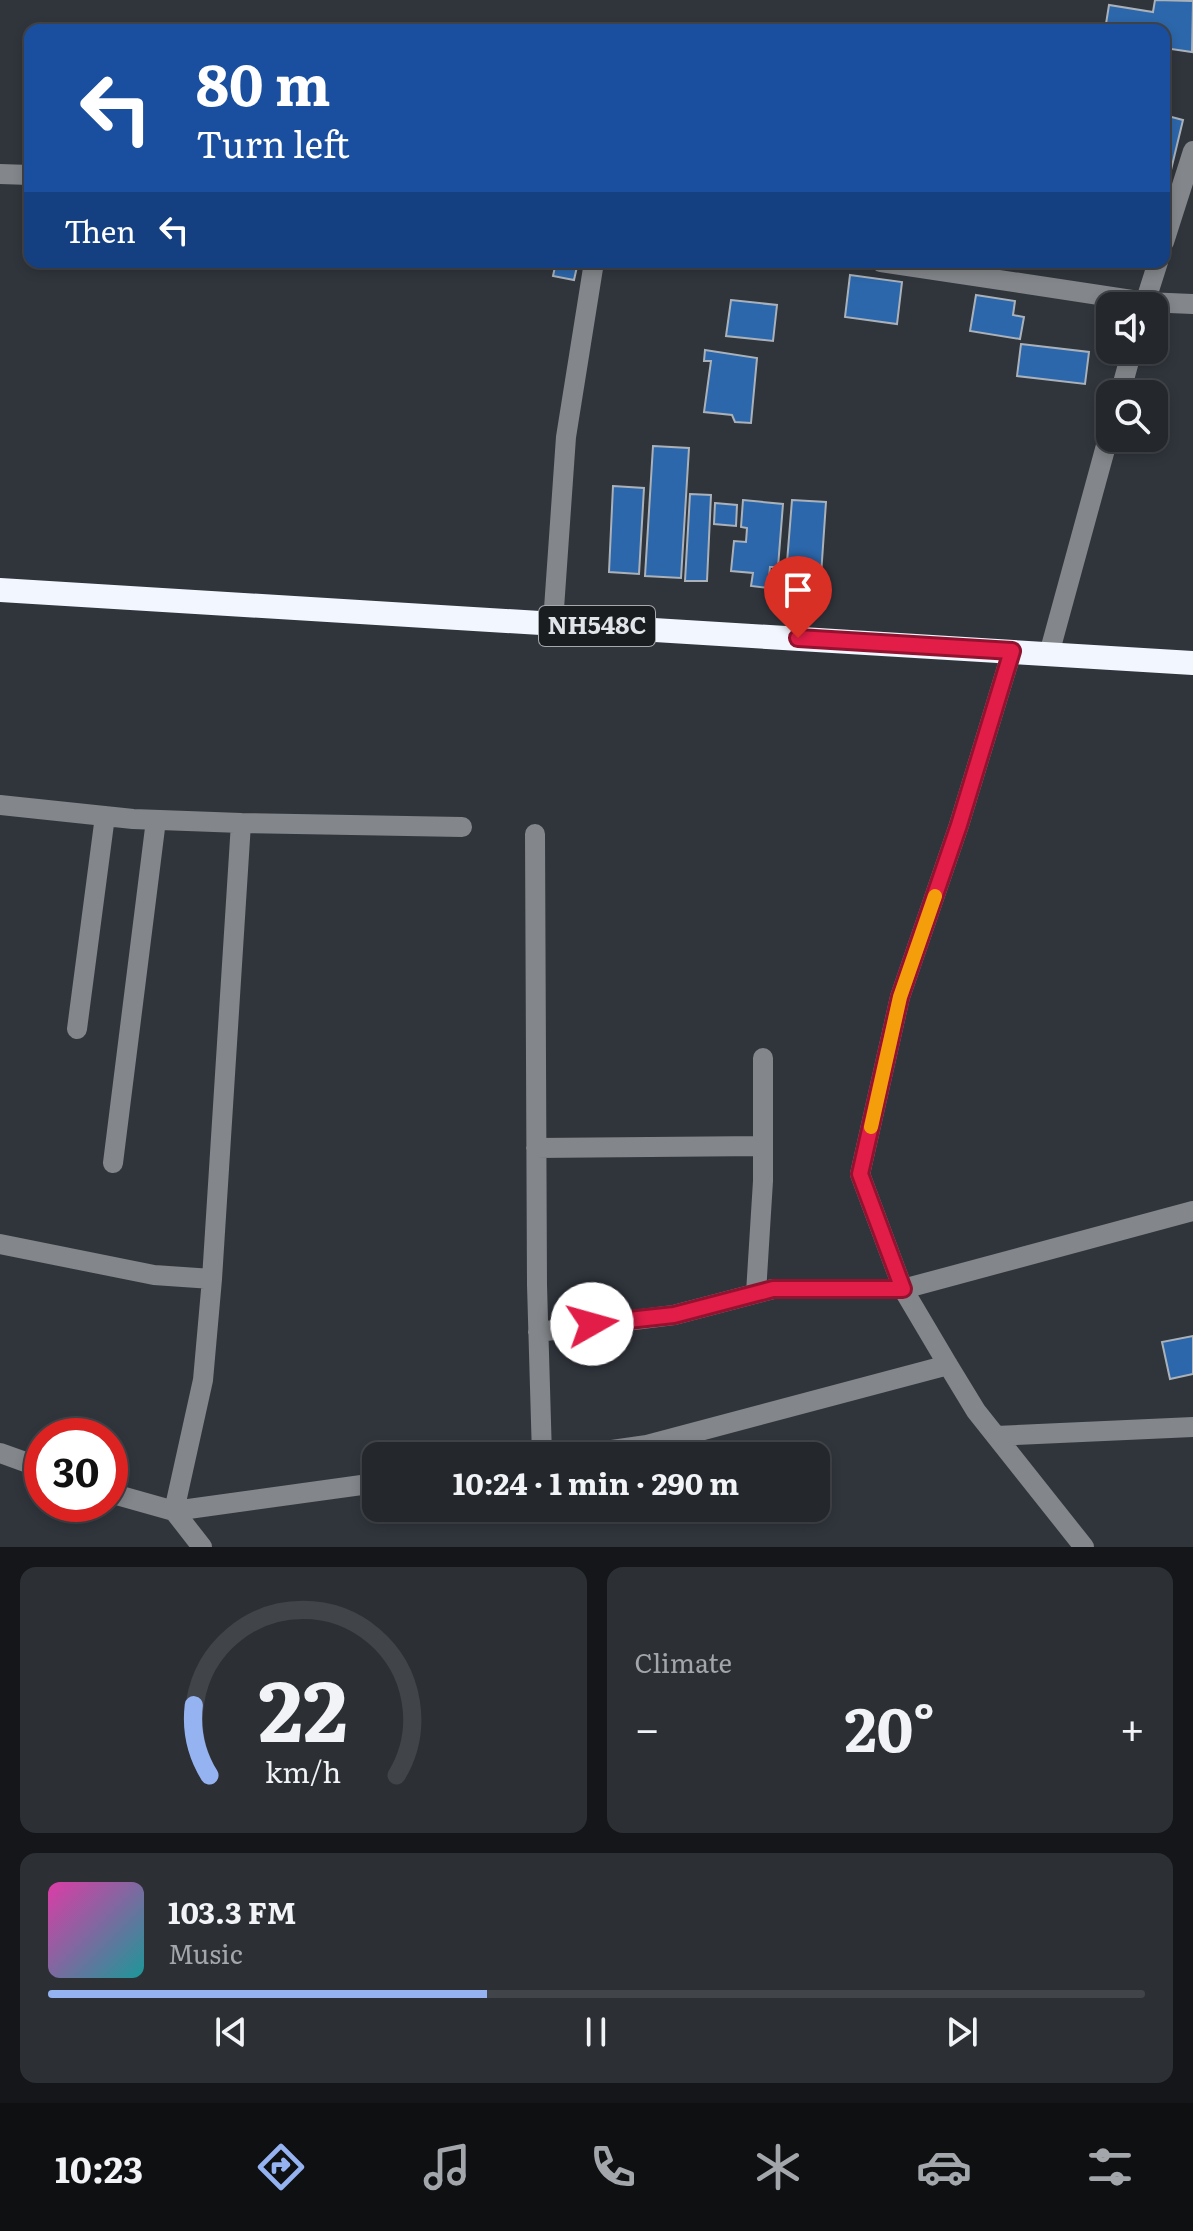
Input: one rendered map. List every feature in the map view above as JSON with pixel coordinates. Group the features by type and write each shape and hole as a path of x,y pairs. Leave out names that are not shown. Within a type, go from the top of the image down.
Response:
{"highway":[{"name":"NH548C","path":"0,590 1193,663"}],"street":[{"path":"1170,223 1193,151"},
{"path":"0,174 24,175"},
{"path":"553,623 566,437 593,268"},
{"path":"919,268 1096,296"},
{"path":"1148,292 1156,268"},
{"path":"1168,304 1193,304"},
{"path":"1049,654 1104,452"},
{"path":"1012,651 959,825 900,997 860,1174 903,1289 948,1365 976,1411 1084,1547"},
{"path":"0,805 156,820 462,827"},
{"path":"77,1029 105,816"},
{"path":"113,1163 156,820"},
{"path":"174,1511 203,1380 241,823"},
{"path":"535,834 542,1442"},
{"path":"756,1293 763,1146 763,1058"},
{"path":"536,1148 763,1146"},
{"path":"538,1332 674,1315 773,1289 903,1289 1193,1211"},
{"path":"0,1244 154,1275 212,1279"},
{"path":"658,1442 948,1365"},
{"path":"996,1436 1193,1427"},
{"path":"0,1453 24,1462"},
{"path":"128,1498 174,1511 362,1485"},
{"path":"174,1511 202,1547"}],"building":[{"path":"1155,0 1193,1 1192,52 1170,49 1170,24 1106,24 1109,5 1153,12"},
{"path":"1170,117 1183,120 1170,174"},
{"path":"555,268 577,268 574,280 553,276"},
{"path":"850,275 902,282 897,324 845,317"},
{"path":"976,295 1015,301 1013,315 1024,317 1020,339 970,331"},
{"path":"731,300 777,305 773,341 726,336"},
{"path":"1021,344 1089,352 1085,384 1017,376"},
{"path":"705,350 757,358 751,423 735,422 732,415 704,412 711,361 704,361"},
{"path":"653,446 689,448 681,578 645,576"},
{"path":"613,486 644,488 639,574 609,572"},
{"path":"690,494 711,495 707,581 685,581"},
{"path":"743,500 783,504 778,567 770,567 768,588 751,586 753,573 731,571 734,541 746,542 747,528 741,527"},
{"path":"792,500 826,502 820,590 785,587"},
{"path":"715,503 737,505 736,526 714,524"},
{"path":"1193,1336 1193,1374 1170,1379 1162,1342"}],"slow traffic":[{"path":"871,1127 900,997 935,896"}],"route":[{"path":"592,1324 674,1315 773,1289 903,1289 860,1174 900,997 959,825 1012,651 798,638"}]}
